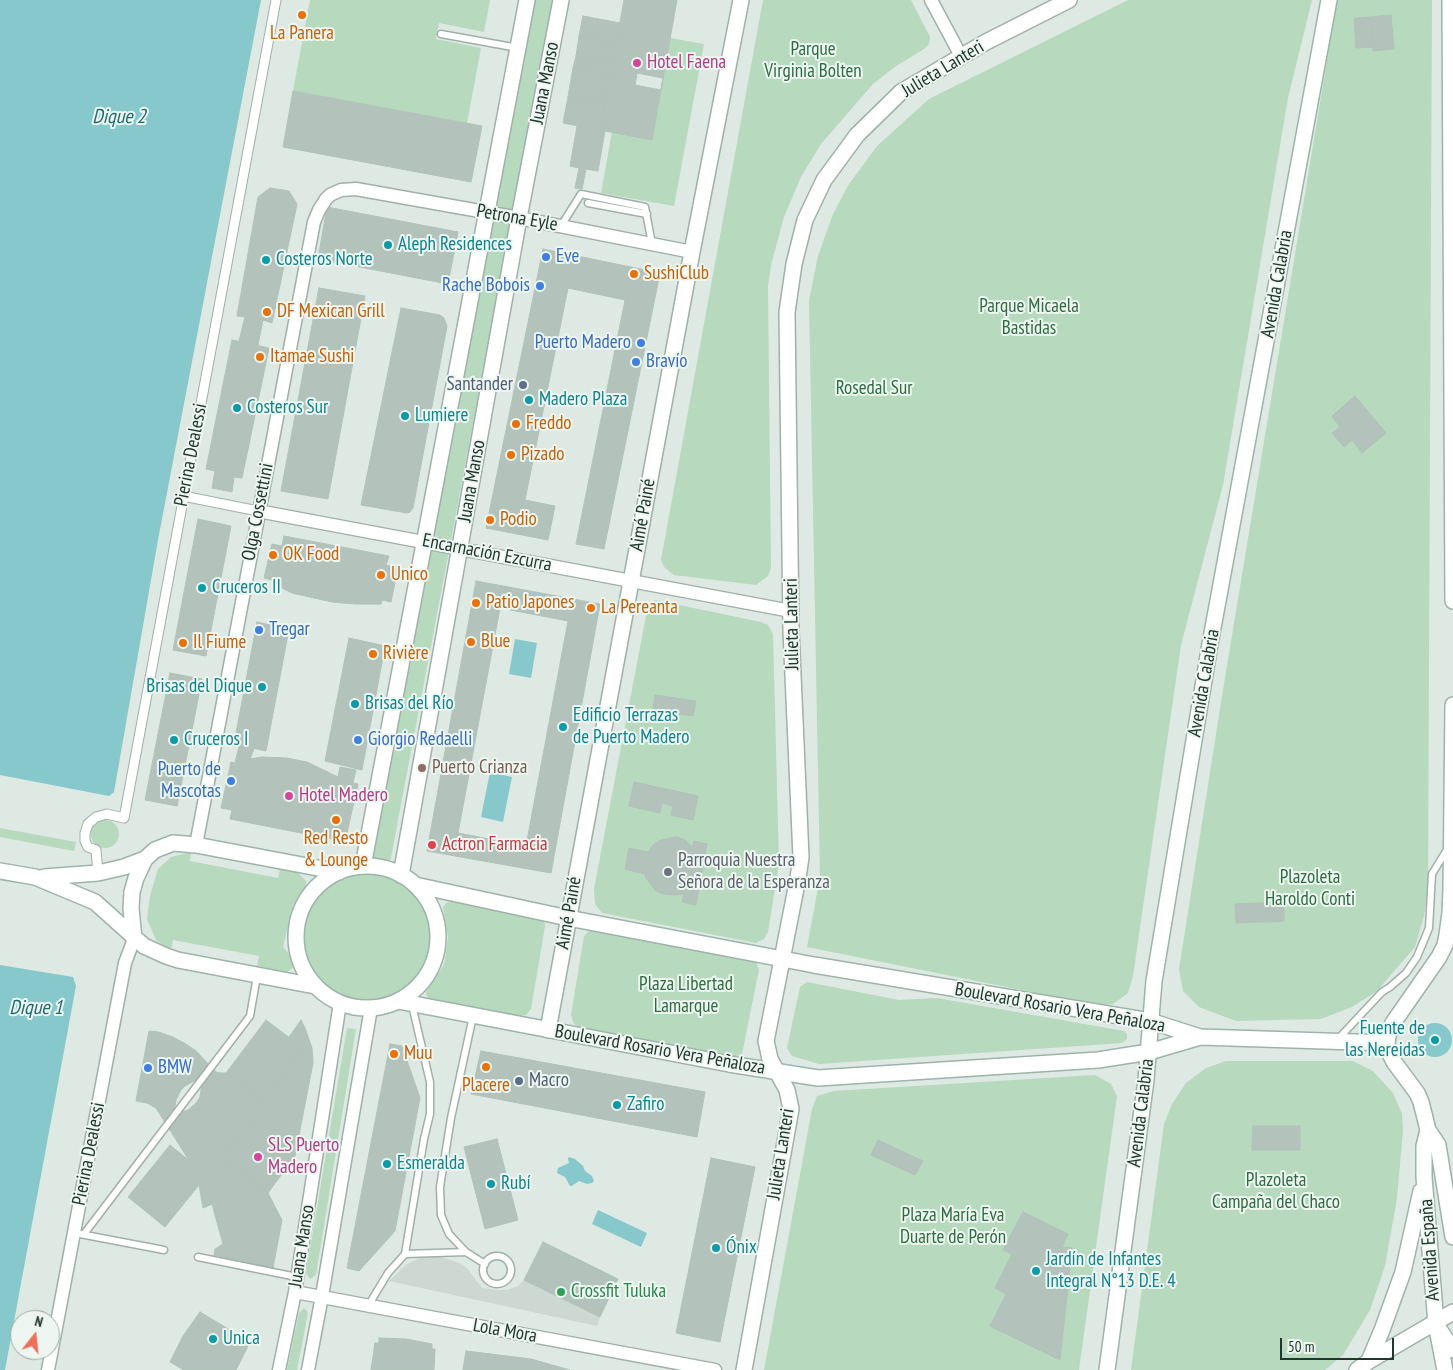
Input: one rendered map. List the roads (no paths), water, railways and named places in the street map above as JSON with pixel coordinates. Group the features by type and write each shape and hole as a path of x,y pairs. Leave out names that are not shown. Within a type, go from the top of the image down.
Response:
{"main road":[{"name":"Juana Manso","path":"363,866 528,0"},
{"name":"Juana Manso","path":"401,875 561,0"},
{"name":"Aimé Painé","path":"548,1030 692,252 741,0"},
{"name":"Julieta Lanteri","path":"744,1370 791,1109 787,1090 770,1059 766,1041 798,878 800,856 791,611 787,312 794,264 805,220 824,180 857,135 901,92 961,56 1069,0"},
{"name":"Avenida Calabria","path":"1107,1370 1139,1134 1154,980 1210,644 1329,0"},
{"path":"1450,0 1453,600"},
{"path":"1200,1036 1387,1043 1390,1030 1398,1015 1433,967 1445,945 1450,913 1453,705"},
{"path":"0,870 35,877 98,873 124,867 145,859 155,850 173,843 196,844 339,872"},
{"path":"134,939 131,900 136,878 145,859"},
{"path":"363,866 383,868 401,875 424,894 435,916 438,927 438,950 434,963 420,985 405,1002 371,1008 350,1006 340,1002 315,986 309,978 300,958 296,937 297,924 306,900 324,881 339,872 363,866"},
{"path":"35,877 95,902 134,939 151,950 178,960 315,986"},
{"name":"Boulevard Rosario Vera Peñaloza","path":"415,885 568,918 814,965 1150,1021 1200,1036"},
{"name":"Boulevard Rosario Vera Peñaloza","path":"405,1002 729,1064 818,1078 1098,1060 1148,1052 1200,1036"},
{"name":"Avenida España","path":"1387,1043 1394,1062 1417,1093 1428,1130 1438,1145 1453,1237"},
{"name":"Avenida España","path":"1428,1130 1424,1146 1424,1177 1436,1324 1445,1370"},
{"path":"1363,1366 1388,1315 1403,1272 1424,1177"},
{"path":"1363,1366 1436,1324 1453,1312"},
{"path":"1436,1324 1453,1350"}],"street":[{"name":"Pierina Dealessi","path":"98,873 96,850 88,847 85,841 85,833 88,824 96,817 107,814 124,818 276,0"},
{"path":"931,0 961,56"},
{"name":"Petrona Eyle","path":"340,190 356,189 488,212 692,252"},
{"name":"Olga Cossettini","path":"196,844 314,222 326,199 340,190"},
{"name":"Encarnación Ezcurra","path":"183,496 791,611"},
{"name":"Pierina Dealessi","path":"48,1370 79,1233 125,963 134,939"},
{"name":"Juana Manso","path":"279,1370 295,1292 340,1002"},
{"name":"Juana Manso","path":"308,1370 371,1008"},
{"name":"Lola Mora","path":"295,1292 715,1370"}],"lane":[{"path":"441,34 518,48"},
{"path":"561,226 580,194 645,207 652,244"},
{"path":"588,203 647,214"},
{"path":"1336,1042 1382,992 1406,972 1416,957 1429,928 1432,874 1452,841"},
{"path":"164,1250 79,1233 250,1016 257,975"},
{"path":"368,1306 388,1272 405,1254 424,1139 430,1114 430,1082 405,1002"},
{"path":"473,1016 451,1118 440,1187 441,1215 449,1234 466,1252 485,1264"},
{"path":"405,1254 466,1252"},
{"path":"500,1256 504,1258 512,1269 509,1278 502,1284 497,1285 488,1282 484,1273 485,1264 491,1258 500,1256"},
{"path":"198,1257 297,1277"}],"water":[{"name":"Dique 2","path":"0,0 261,0 158,540 114,792 109,796 0,775"},
{"path":"515,639 537,643 531,678 509,674"},
{"path":"490,772 512,777 503,822 481,817"},
{"name":"Dique 1","path":"0,965 73,977 76,986 16,1310 10,1310 10,1343 5,1370 0,1370"},
{"name":"Fuente de las Nereidas","path":"1435,1023 1447,1028 1452,1040 1447,1052 1435,1057 1423,1052 1418,1040 1423,1028"},
{"path":"569,1157 575,1159 592,1176 594,1181 592,1183 587,1184 579,1181 570,1186 565,1177 557,1173 558,1168 569,1163"},
{"path":"598,1210 647,1233 641,1247 592,1224"}],"place":[{"name":"La Panera","path":"302,15"},
{"name":"Hotel Faena","path":"637,63"},
{"name":"Aleph Residences","path":"388,245"},
{"name":"Eve","path":"546,257"},
{"name":"Costeros Norte","path":"266,260"},
{"name":"SushiClub","path":"634,274"},
{"name":"Rache Bobois","path":"540,286"},
{"name":"DF Mexican Grill","path":"267,312"},
{"name":"Puerto Madero","path":"641,343"},
{"name":"Itamae Sushi","path":"260,357"},
{"name":"Bravío","path":"636,362"},
{"name":"Santander","path":"523,385"},
{"name":"Madero Plaza","path":"529,400"},
{"name":"Costeros Sur","path":"237,408"},
{"name":"Lumiere","path":"405,416"},
{"name":"Freddo","path":"516,424"},
{"name":"Pizado","path":"511,455"},
{"name":"Podio","path":"490,520"},
{"name":"OK Food","path":"273,555"},
{"name":"Unico","path":"381,575"},
{"name":"Cruceros II","path":"202,588"},
{"name":"Patio Japones","path":"476,603"},
{"name":"La Pereanta","path":"591,608"},
{"name":"Tregar","path":"259,630"},
{"name":"Blue","path":"471,642"},
{"name":"Il Fiume","path":"183,643"},
{"name":"Rivière","path":"373,654"},
{"name":"Brisas del Dique","path":"262,687"},
{"name":"Brisas del Río","path":"355,704"},
{"name":"Edificio Terrazas de Puerto Madero","path":"563,727"},
{"name":"Cruceros I","path":"174,740"},
{"name":"Giorgio Redaelli","path":"358,740"},
{"name":"Puerto Crianza","path":"422,768"},
{"name":"Puerto de Mascotas","path":"231,781"},
{"name":"Hotel Madero","path":"289,796"},
{"name":"Red Resto & Lounge","path":"336,820"},
{"name":"Actron Farmacia","path":"432,845"},
{"name":"Parroquia Nuestra Señora de la Esperanza","path":"668,872"},
{"name":"Fuente de las Nereidas","path":"1435,1040"},
{"name":"Muu","path":"394,1054"},
{"name":"Placere","path":"486,1067"},
{"name":"BMW","path":"148,1068"},
{"name":"Macro","path":"519,1081"},
{"name":"Zafiro","path":"617,1105"},
{"name":"SLS Puerto Madero","path":"258,1157"},
{"name":"Esmeralda","path":"387,1164"},
{"name":"Rubí","path":"491,1184"},
{"name":"Ónix","path":"716,1248"},
{"name":"Jardín de Infantes Integral N°13 D.E. 4","path":"1036,1271"},
{"name":"Crossfit Tuluka","path":"561,1292"},
{"name":"Unica","path":"213,1339"}],"park label":[{"name":"Parque Virginia Bolten","path":"813,61"},
{"name":"Parque Micaela Bastidas","path":"1029,318"},
{"name":"Rosedal Sur","path":"874,389"},
{"name":"Plazoleta Haroldo Conti","path":"1310,889"},
{"name":"Plaza Libertad Lamarque","path":"686,996"},
{"name":"Plazoleta Campaña del Chaco","path":"1276,1192"},
{"name":"Plaza María Eva Duarte de Perón","path":"953,1227"}]}
